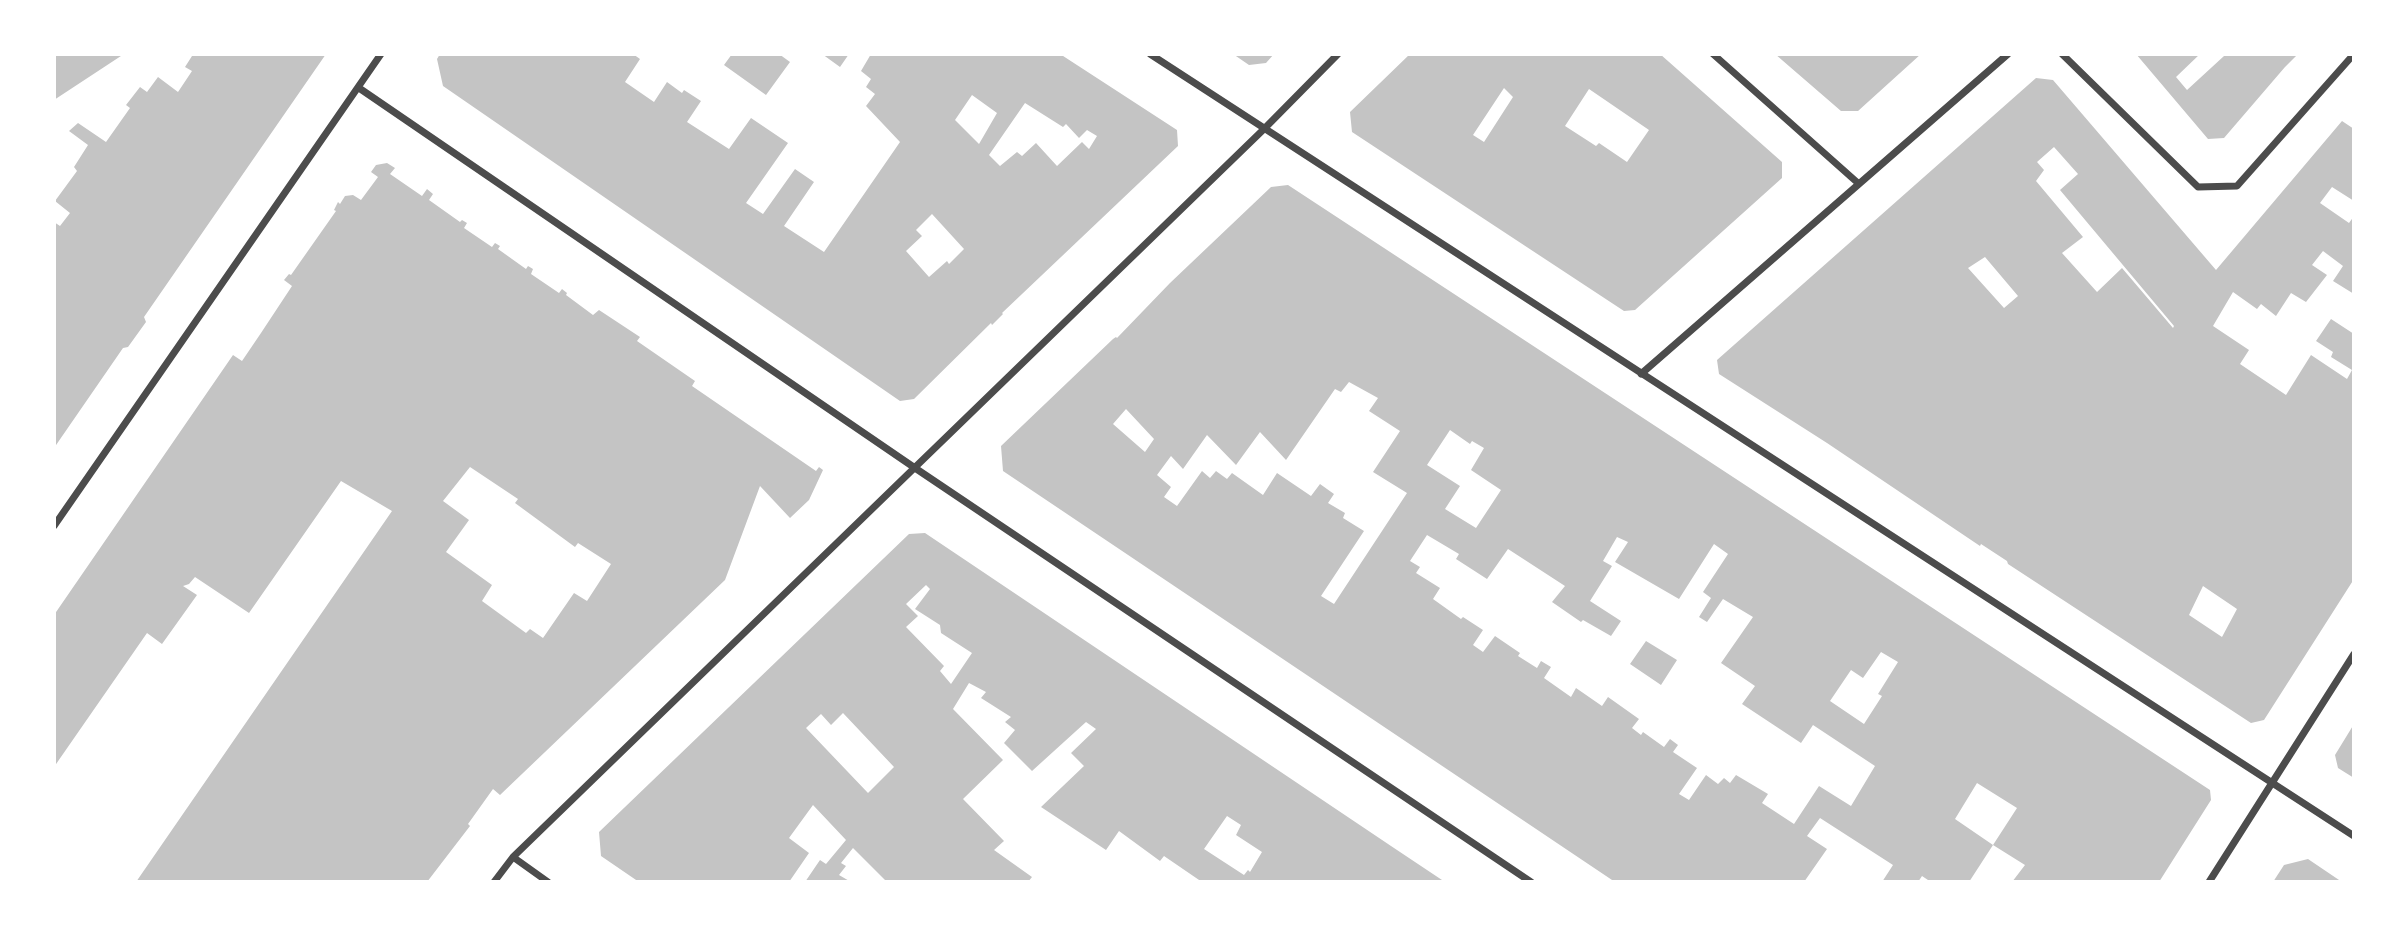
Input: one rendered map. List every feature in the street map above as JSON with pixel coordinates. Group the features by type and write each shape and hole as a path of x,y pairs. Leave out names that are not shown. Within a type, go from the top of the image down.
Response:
{"street":[{"path":"54,526 381,54"},
{"path":"1150,54 2354,836"},
{"path":"494,882 513,857 1264,129 1338,54"},
{"path":"1713,54 1859,184"},
{"path":"1641,374 2008,54"},
{"path":"2062,54 2199,187 2237,186 2354,54"},
{"path":"359,88 1531,882"},
{"path":"2209,882 2354,654"},
{"path":"513,857 548,882"}],"building":[{"path":"54,54 124,54 54,100"},
{"path":"190,54 326,54 144,317 146,322 128,347 123,348 54,448 54,222 60,226 70,213 55,201 77,171 74,167 88,145 69,131 78,123 106,142 130,108 126,105 140,87 147,92 158,77 178,92 192,71 185,67 192,56"},
{"path":"440,54 633,54 640,59 625,82 654,102 667,82 682,93 684,90 701,101 687,122 729,149 751,118 788,143 746,203 763,214 795,169 814,182 784,226 824,252 900,142 866,106 875,94 866,87 871,79 861,71 871,54 1060,54 1177,130 1178,146 914,399 900,401 443,86 437,59","holes":["972,95 997,113 979,144 955,120","1025,103 1063,127 1066,124 1079,138 1087,130 1097,136 1089,149 1082,142 1057,166 1036,143 1022,156 1017,152 1000,166 989,155","932,214 964,249 949,264 947,261 929,277 906,251 922,236 916,230"]},
{"path":"732,54 779,54 790,62 766,95 724,65"},
{"path":"822,54 849,54 840,67"},
{"path":"1233,54 1274,54 1266,63 1249,65"},
{"path":"1410,54 1660,54 1782,162 1782,178 1635,310 1624,311 1352,132 1350,112","holes":["1504,88 1513,97 1484,142 1473,135","1589,89 1649,130 1627,162 1599,143 1596,146 1565,126"]},
{"path":"1775,54 1921,54 1858,111 1841,111"},
{"path":"2136,54 2200,54 2176,77 2187,90 2224,56 2222,54 2298,54 2224,138 2208,139"},
{"path":"2036,78 2053,80 2216,270 2342,121 2354,129 2354,201 2332,187 2320,203 2349,223 2354,216 2354,294 2333,281 2343,266 2323,251 2312,265 2327,275 2306,302 2291,293 2276,316 2261,304 2257,309 2233,292 2213,326 2249,350 2240,364 2286,395 2311,355 2347,379 2352,370 2331,357 2333,352 2316,341 2331,319 2354,334 2354,579 2264,720 2251,723 1981,544 1980,546 1719,374 1717,360","holes":["2054,147 2078,174 2060,190 2173,328 2122,268 2097,292 2062,253 2083,237 2036,181 2044,170 2037,162","1985,257 2018,296 2004,308 1968,268","2203,586 2237,609 2222,637 2189,615"]},
{"path":"387,163 395,168 390,174 422,196 427,189 433,194 429,200 460,222 462,220 467,223 464,228 492,247 495,243 500,246 498,249 526,269 528,266 533,269 531,274 559,293 562,289 593,315 599,310 640,337 637,341 695,381 692,386 816,471 819,467 823,470 809,500 790,518 760,486 725,580 500,795 493,789 468,824 470,826 427,882 136,882 392,511 341,481 249,613 195,577 183,586 197,595 162,644 147,633 54,767 54,615 233,355 242,361 292,286 284,280 291,275 336,211 334,210 338,202 340,204 345,196 353,195 361,200 378,177 371,172 376,165","holes":["470,467 518,499 515,503 575,547 578,543 611,564 587,601 574,593 543,638 530,629 526,633 482,601 492,585 446,552 469,520 443,501"]},
{"path":"1288,185 2210,790 2211,800 2159,882 2012,882 2025,865 1993,845 1969,882 1931,882 1922,876 1918,882 1882,882 1893,865 1820,818 1807,836 1827,849 1804,882 1615,882 1003,471 1001,446 1117,338 1170,283 1271,187","holes":["1349,382 1378,398 1369,411 1400,431 1373,472 1407,493 1334,604 1321,596 1364,531 1343,518 1345,513 1328,503 1334,494 1320,484 1311,496 1277,473 1263,495 1232,473 1227,479 1216,471 1210,478 1202,471 1177,506 1164,497 1171,487 1157,475 1171,456 1183,469 1207,435 1236,465 1260,432 1286,460 1335,389 1341,392","1126,409 1154,439 1145,452 1113,424","1450,430 1470,444 1472,441 1484,448 1471,470 1501,490 1476,528 1445,509 1460,486 1427,465","1427,535 1459,554 1456,559 1487,579 1508,549 1565,586 1552,602 1581,622 1583,620 1611,636 1621,621 1590,601 1612,566 1603,561 1617,537 1628,542 1615,562 1679,599 1714,544 1728,554 1703,592 1711,598 1699,617 1707,622 1723,599 1753,617 1721,663 1755,686 1742,704 1801,743 1813,725 1875,766 1851,806 1819,786 1794,824 1762,803 1768,794 1736,775 1730,783 1724,778 1718,784 1706,775 1689,800 1679,794 1697,768 1673,752 1678,745 1670,739 1664,747 1643,732 1641,735 1632,728 1639,719 1608,697 1602,706 1576,688 1571,697 1544,678 1551,667 1541,661 1537,668 1495,636 1483,652 1473,645 1483,630 1463,617 1461,619 1433,599 1440,588 1416,573 1420,567 1410,561","1881,652 1898,662 1878,694 1882,696 1864,724 1830,701 1851,670 1863,678","1977,783 2017,808 1993,845 1955,819"]},
{"path":"925,533 1445,882 1202,882 1164,856 1160,861 1119,831 1106,850 1041,807 1084,766 1071,753 1096,729 1086,722 1032,771 1004,743 1015,730 1005,722 1011,717 981,698 986,692 969,683 953,709 1003,760 963,799 1004,841 994,850 1032,877 1028,882 887,882 853,848 841,863 846,866 839,875 851,882 805,882 820,860 826,864 846,840 813,805 789,838 809,853 789,882 639,882 601,856 599,832 909,534","holes":["926,585 930,589 915,609 940,625 941,633 972,653 951,684 940,671 944,666 906,627 918,616 906,604","843,713 894,767 868,793 806,728 821,714 831,725","1227,816 1241,825 1236,835 1262,852 1250,872 1248,870 1244,875 1204,849"]},
{"path":"1646,641 1677,660 1661,685 1630,664"},
{"path":"2354,724 2354,778 2338,768 2335,755"},
{"path":"2308,859 2342,882 2273,882 2284,865"}]}
